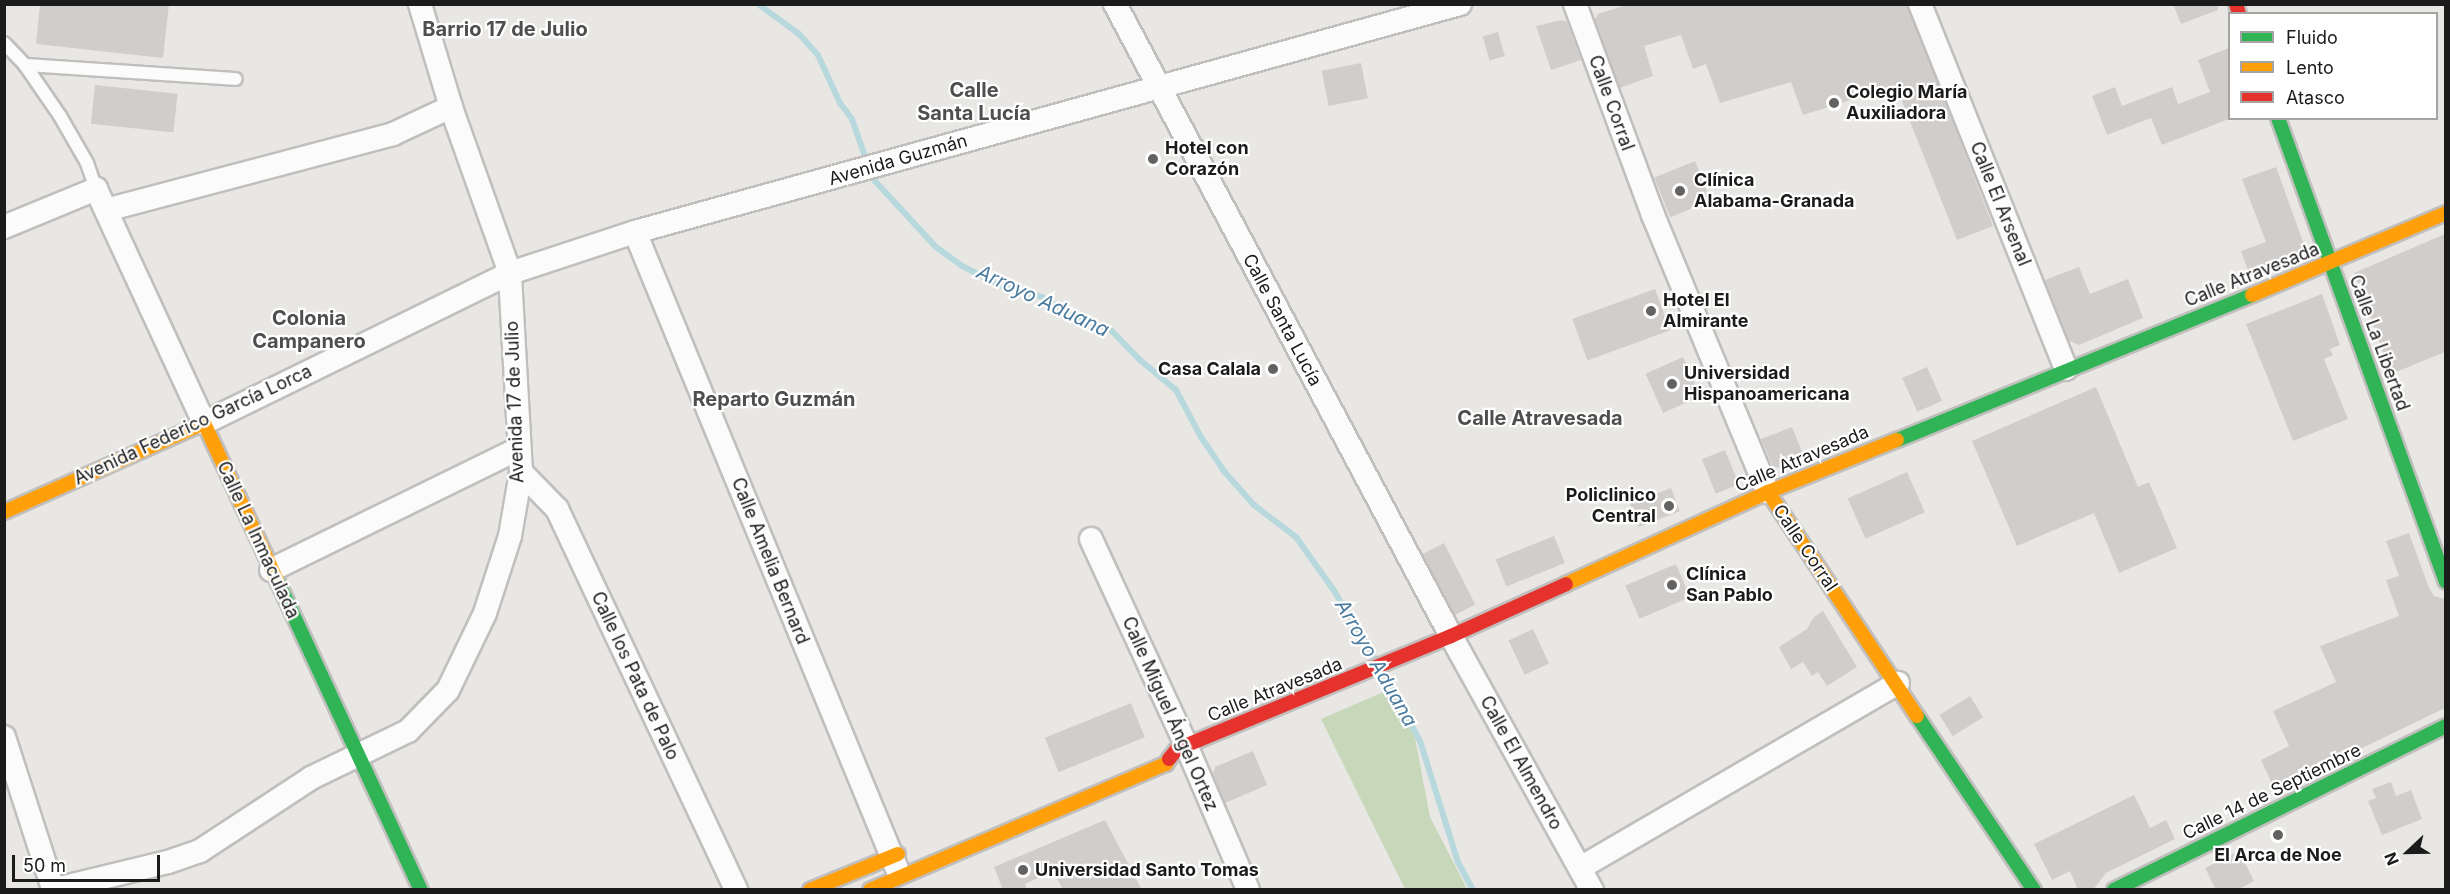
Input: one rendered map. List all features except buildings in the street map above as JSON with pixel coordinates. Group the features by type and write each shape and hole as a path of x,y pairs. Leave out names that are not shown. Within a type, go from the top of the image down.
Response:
{"street":[{"name":"Avenida 17 de Julio","path":"52,889 168,862 200,851 311,778 408,731 448,690 485,613 510,536 521,472 510,273 451,107 420,4"},
{"name":"Calle Santa Lucía","path":"1115,4 1451,636"},
{"name":"Avenida Guzmán","path":"510,273 635,232 1461,4"},
{"name":"Calle Corral","path":"1575,4 1653,215 1768,492 1898,683 2034,890"},
{"name":"Calle El Arsenal","path":"1920,4 2066,369"},
{"path":"106,210 393,134 451,107"},
{"name":"Calle La Libertad","path":"2279,120 2445,581"},
{"path":"4,226 96,189"},
{"name":"Calle La Inmaculada","path":"96,189 421,890"},
{"name":"Calle Atravesada","path":"870,890 903,883 1044,810 1166,764 1182,747 1451,636 1768,492 2331,263 2445,213"},
{"name":"Calle Amelia Bernard","path":"635,232 902,852 903,883"},
{"name":"Avenida Federico García Lorca","path":"4,512 204,423 510,273"},
{"path":"271,570 520,448"},
{"name":"Calle los Pata de Palo","path":"521,472 557,509 736,890"},
{"name":"Calle Miguel Ángel Ortez","path":"1091,539 1182,747 1248,890"},
{"name":"Calle El Almendro","path":"1451,636 1592,890"},
{"path":"1580,868 1898,683"},
{"name":"Calle 14 de Septiembre","path":"2114,890 2445,726"},
{"path":"4,737 52,889"},
{"path":"1158,745 1182,747"},
{"path":"810,890 902,852"}],"lane":[{"path":"4,43 25,65 60,116 87,164 96,189"},
{"path":"25,65 236,79"}],"green space":[{"path":"1395,687 1415,738 1430,817 1467,889 1405,889 1321,719"}],"waterway":[{"name":"Arroyo Aduana","path":"758,4 799,34 818,55 840,103 852,119 867,162"},
{"name":"Arroyo Aduana","path":"871,171 875,181 936,247 962,266 1002,286 1042,297 1077,319 1109,328 1140,360 1176,390 1201,437 1223,470 1254,505 1296,537 1333,589 1375,658"},
{"name":"Arroyo Aduana","path":"1385,675 1420,741 1458,862 1473,890"}],"traffic: fast":[{"path":"2279,120 2446,581"},
{"path":"1897,440 2252,295"},
{"path":"277,580 421,890"},
{"path":"1917,716 2034,890"},
{"path":"2114,890 2446,726"}],"traffic: slow":[{"path":"2252,295 2446,213"},
{"path":"4,512 204,423 277,580"},
{"path":"1566,584 1768,492 1897,440"},
{"path":"1768,492 1917,716"},
{"path":"870,890 1166,764 1169,759"},
{"path":"810,890 898,854"}],"traffic: jam":[{"path":"2236,4 2238,12"},
{"path":"1169,759 1177,749 1451,636 1566,584"}],"place":[{"name":"Colegio María Auxiliadora","path":"1834,103"},
{"name":"Hotel con Corazón","path":"1153,159"},
{"name":"Clínica Alabama-Granada","path":"1680,191"},
{"name":"Hotel El Almirante","path":"1651,311"},
{"name":"Casa Calala","path":"1273,369"},
{"name":"Universidad Hispanoamericana","path":"1672,384"},
{"name":"Policlinico Central","path":"1669,506"},
{"name":"Clínica San Pablo","path":"1672,585"},
{"name":"El Arca de Noe","path":"2278,835"},
{"name":"Universidad Santo Tomas","path":"1023,870"}],"district":[{"name":"Barrio 17 de Julio","path":"505,29"},
{"name":"Calle Santa Lucía","path":"974,102"},
{"name":"Colonia Campanero","path":"309,330"},
{"name":"Reparto Guzmán","path":"774,399"},
{"name":"Calle Atravesada","path":"1540,418"}]}
